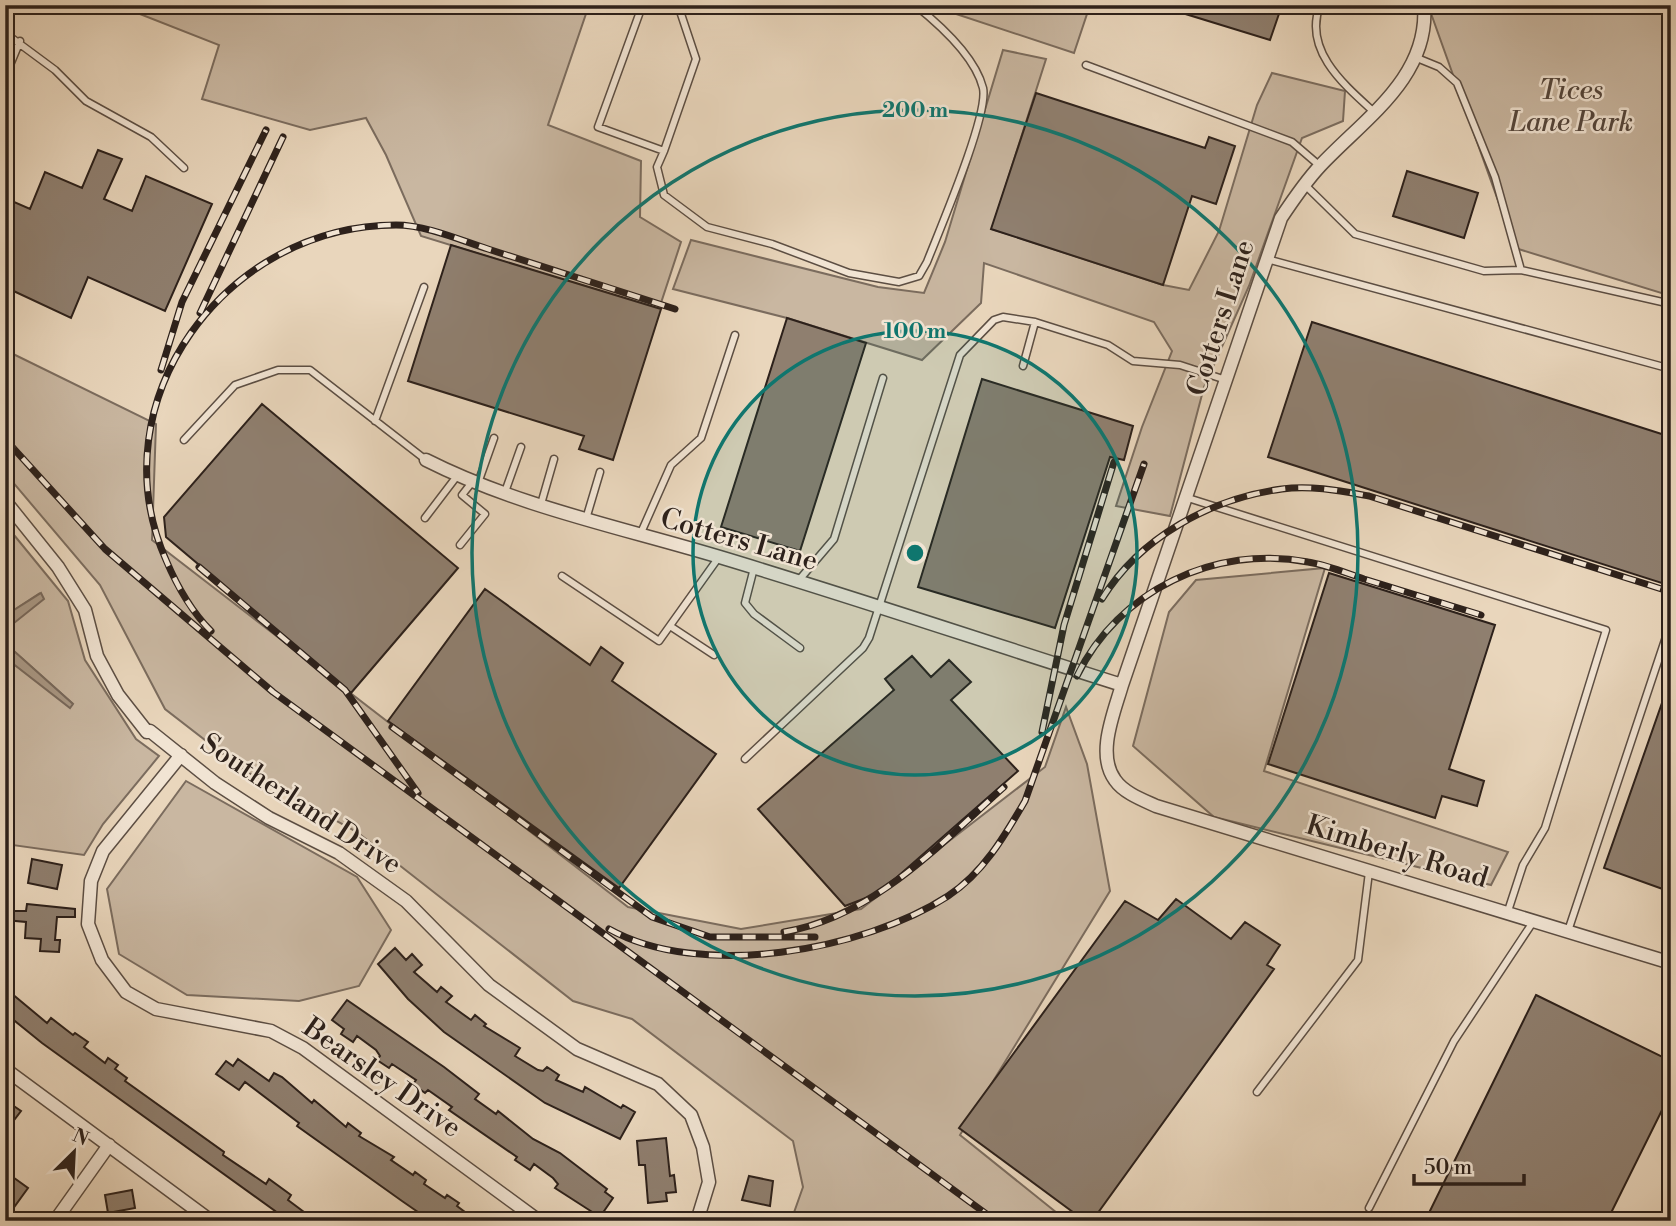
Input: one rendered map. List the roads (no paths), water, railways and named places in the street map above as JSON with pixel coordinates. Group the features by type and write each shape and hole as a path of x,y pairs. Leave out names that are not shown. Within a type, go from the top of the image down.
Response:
{"street":[{"name":"Cotters Lane","path":"1114,780 1108,758 1108,736 1122,685 1188,498 1265,258 1281,218 1320,166 1396,90 1417,58 1426,26 1424,5"},
{"name":"Cotters Lane","path":"426,460 457,476 640,537 719,557 1122,685"},
{"name":"Southerland Drive","path":"5,501 58,567 85,610 97,656 118,695 147,732 150,731 269,818 339,853 406,901 489,985 577,1049 658,1084 691,1115 703,1147 709,1182 697,1221"},
{"name":"Bearsley Drive","path":"181,755 103,851 91,881 88,923 102,960 126,992 156,1009 271,1031 303,1048 539,1221"},
{"name":"Kimberly Road","path":"1114,780 1131,794 1156,806 1508,911 1671,963"},
{"path":"5,1069 211,1221"},
{"path":"55,1221 109,1146"}],"lane":[{"path":"649,5 640,9 598,127 664,151"},
{"path":"678,5 696,59 657,167 664,195 707,227 772,244 849,273 899,282 919,276 927,262 977,127 984,90 973,66 915,5"},
{"path":"1320,5 1313,24 1318,48 1346,87 1374,112"},
{"path":"5,33 20,41 86,101 151,137 184,169"},
{"path":"5,76 20,41"},
{"path":"1417,58 1439,66 1458,83 1495,177 1521,270"},
{"path":"1086,65 1292,142 1320,166"},
{"path":"1304,184 1355,234 1484,271 1521,270 1671,304"},
{"path":"1265,258 1671,369"},
{"path":"375,421 424,287"},
{"path":"745,759 863,648 960,355 994,320 1003,317 1035,322 1108,345 1133,361 1180,365 1226,380"},
{"path":"1023,366 1035,322"},
{"path":"640,537 671,465 701,438 735,335"},
{"path":"184,440 235,384 278,370 310,370 426,460"},
{"path":"798,582 834,539 883,378"},
{"path":"460,545 485,514 462,495 475,482 494,438"},
{"path":"505,492 521,447"},
{"path":"541,504 554,459"},
{"path":"586,519 600,472"},
{"path":"425,518 457,476"},
{"path":"1188,498 1606,630 1545,828 1523,865 1508,911"},
{"path":"562,576 659,642 719,557"},
{"path":"754,568 745,603 754,614 800,648"},
{"path":"670,626 714,655"},
{"path":"1568,931 1666,637 1671,638"},
{"path":"1256,1092 1358,960 1369,870"},
{"path":"1369,1208 1454,1041 1535,920"}],"railway":[{"path":"161,370 182,302 266,130"},
{"path":"200,313 283,137"},
{"path":"211,631 185,598 166,560 149,500 149,441 163,384 191,333 230,289 278,255 334,233 396,225 419,227 675,309"},
{"path":"5,439 105,549 273,692 996,1221"},
{"path":"1042,732 1064,625 1114,462"},
{"path":"609,929 646,944 688,953 734,955 781,952 872,932 913,915 948,896 972,877 992,853 1025,801 1144,464"},
{"path":"1102,599 1136,557 1180,524 1230,501 1282,489 1304,488 1369,496 1671,592"},
{"path":"1077,676 1095,646 1117,620 1144,598 1173,580 1238,560 1273,558 1315,563 1481,615"},
{"path":"199,567 345,690 418,793"},
{"path":"392,727 652,917 710,937 815,937"},
{"path":"784,932 816,924 876,895 903,876 1004,787"}],"park label":[{"name":"Tices Lane Park","path":"1571,106"}]}
